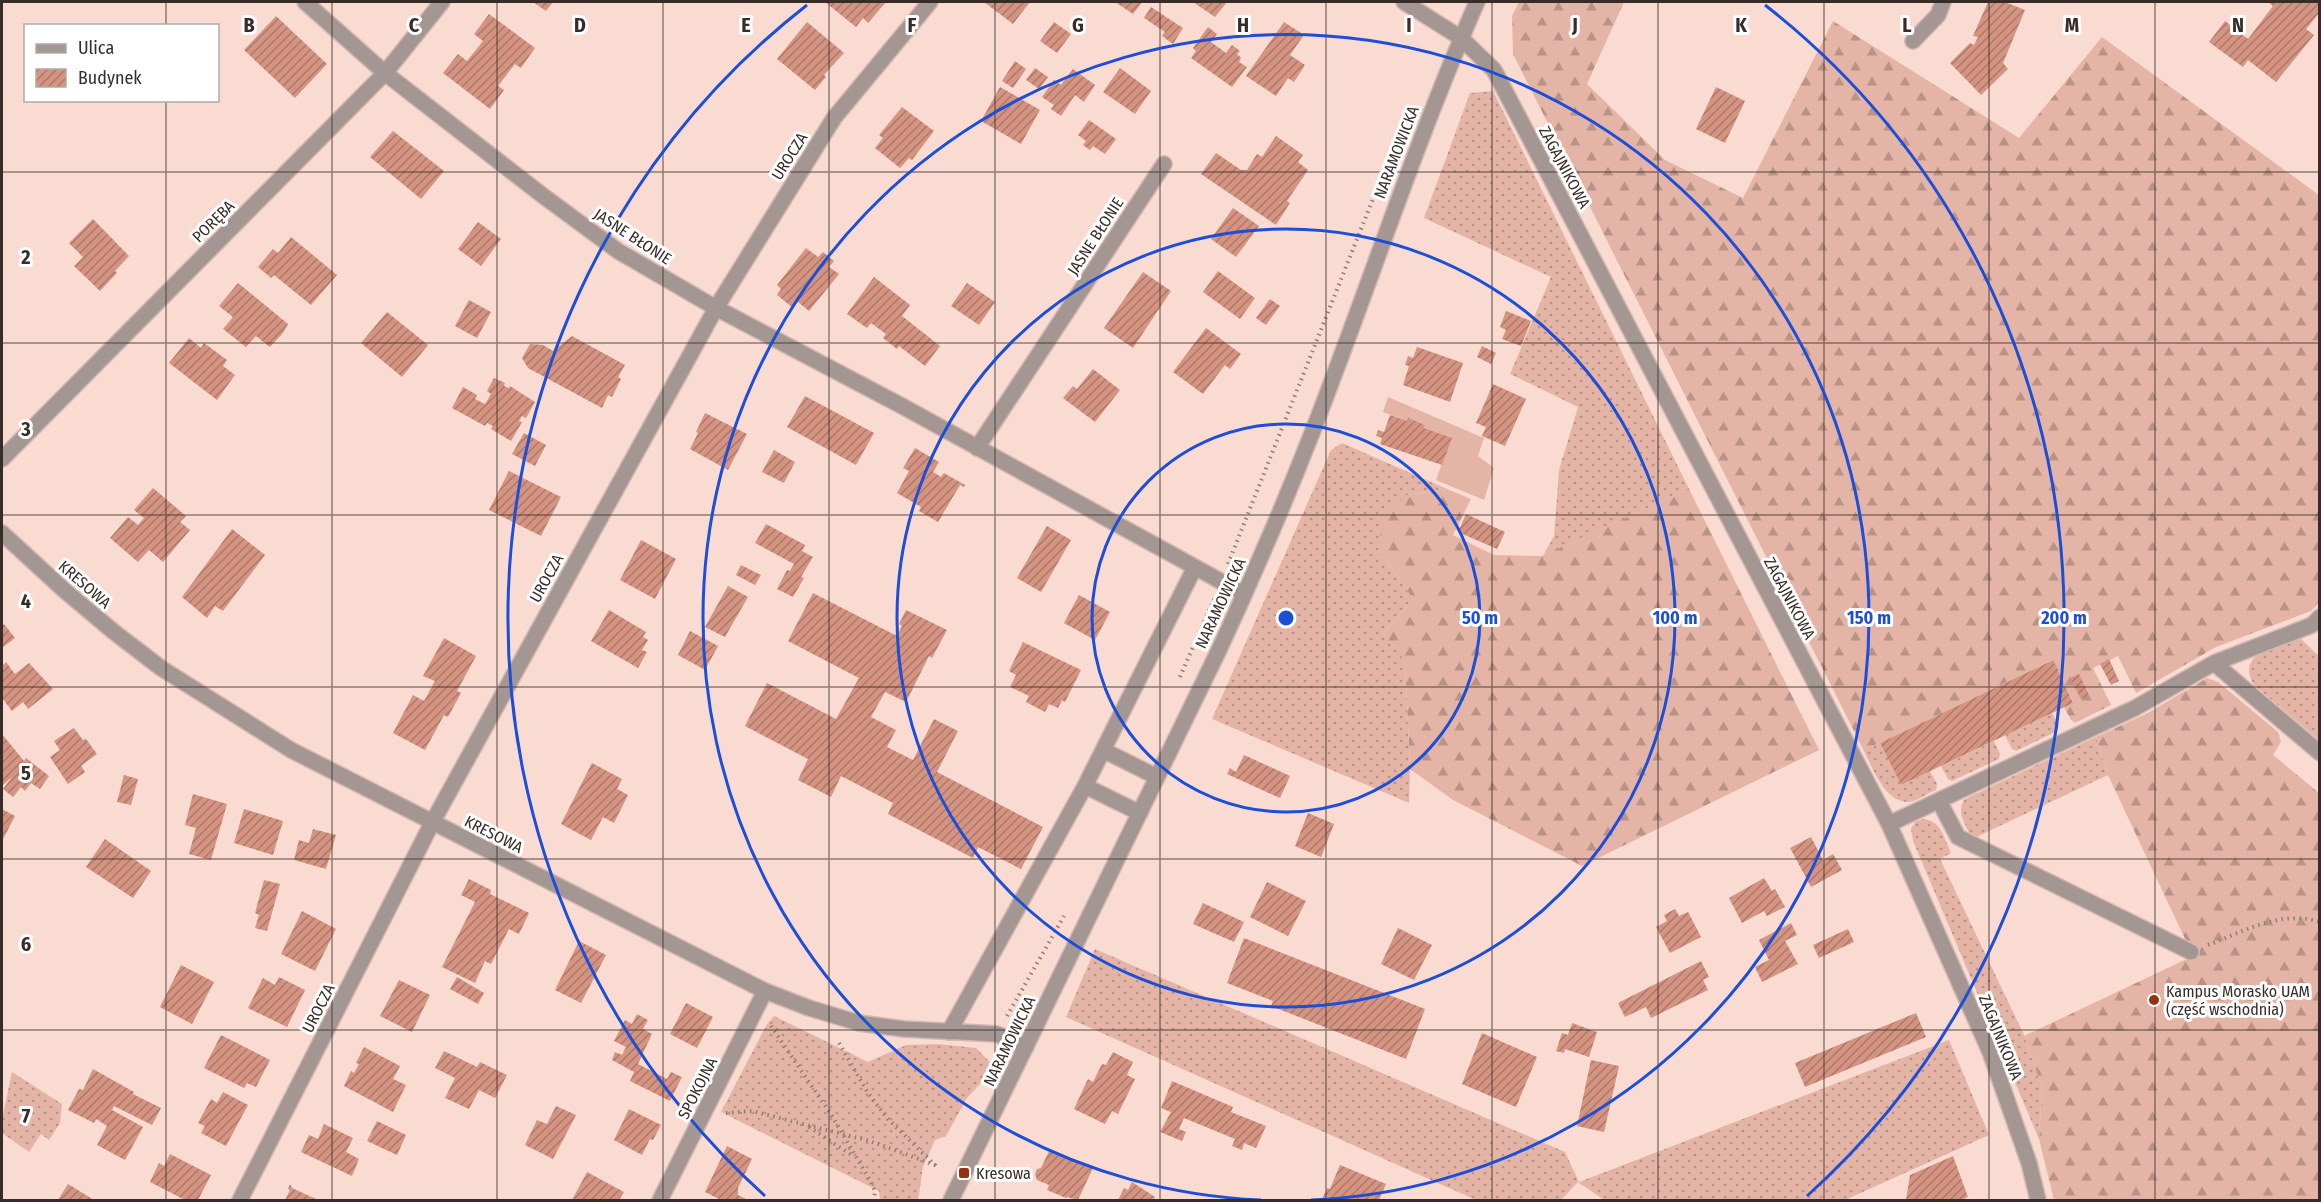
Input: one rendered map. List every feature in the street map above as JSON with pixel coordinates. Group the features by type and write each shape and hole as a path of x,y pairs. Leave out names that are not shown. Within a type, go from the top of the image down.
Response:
{"street":[{"name":"JASNE BŁONIE","path":"305,2 385,73 618,251 716,308 902,406 1244,594"},
{"name":"PORĘBA","path":"2,459 385,73 442,2"},
{"name":"UROCZA","path":"240,1200 432,823 716,308 834,118 930,2"},
{"name":"ZAGAJNIKOWA","path":"1404,2 1461,38 1494,70 1889,824 1990,1052 2029,1163 2038,1200"},
{"name":"NARAMOWICKA","path":"951,1200 1244,594 1312,433 1416,148 1477,2"},
{"path":"1913,41 1938,15 1943,2"},
{"name":"JASNE BŁONIE","path":"977,448 1164,164"},
{"name":"KRESOWA","path":"2,533 80,604 161,668 291,750 762,998 859,1023 904,1029 997,1034 1026,1047"},
{"path":"949,1032 1085,786 1195,567"},
{"path":"1889,824 2135,708 2214,663 2312,625 2319,617"},
{"path":"2214,663 2319,753"},
{"path":"1103,750 1157,777"},
{"path":"1085,786 1140,813"},
{"path":"1939,801 1958,837 2191,952"},
{"name":"SPOKOJNA","path":"660,1200 762,998"}],"path":[{"path":"1176,686 1221,581 1391,155"},
{"path":"997,1034 1066,913"},
{"path":"2191,952 2274,919 2319,922"},
{"path":"762,998 775,1033 832,1116 854,1157 871,1182 875,1191 874,1200"},
{"path":"702,1118 752,1111 870,1141 936,1166 888,1119 868,1093 839,1043"},
{"path":"806,1125 854,1157"}],"green space":[{"path":"1519,2 1624,2 1587,84 1665,160 1743,198 1833,21 2019,138 2102,37 2319,195 2319,602 2311,611 2216,647 2136,693 2118,656 2093,668 2111,705 2075,723 2064,707 2073,702 2052,660 1880,743 1863,749 1513,54 1512,16"},
{"path":"1493,91 1689,489 1543,556 1554,536 1559,470 1578,407 1510,374 1551,277 1424,218 1470,93"},
{"path":"1388,397 1484,438 1478,456 1494,468 1484,500 1436,480 1451,438 1424,428 1425,425 1383,412"},
{"path":"1342,443 1447,489 1407,495 1379,550 1413,599 1383,634 1405,660 1410,769 1409,803 1212,719 1331,450"},
{"path":"1447,489 1471,499 1453,535 1494,555 1542,556 1689,489 1819,750 1582,866 1453,800 1410,769 1405,661 1383,634 1413,599 1379,550 1382,517 1407,495"},
{"path":"2301,639 2319,656 2319,740 2254,685 2249,674 2250,665 2262,652"},
{"path":"2207,678 2218,682 2278,732 2281,742 2273,755 2319,793 2319,1200 2054,1200 2039,1139 2042,1087 2024,1036 2193,956 2108,775 2096,737 2148,713"},
{"path":"2052,713 2059,726 2057,731 2016,751 2012,749 2005,735"},
{"path":"2096,737 2108,775 1972,839 1961,814 1965,799"},
{"path":"1994,741 2000,754 1999,759 1952,781 1948,779 1941,766"},
{"path":"1880,743 1901,785 1930,771 1937,784 1936,790 1909,802 1893,797 1875,774 1863,749"},
{"path":"1923,819 1938,826 1944,836 1951,853 1940,859 2024,1035 2042,1087 2039,1139 1913,841 1911,829 1915,822"},
{"path":"1095,949 1565,1152 1579,1182 1949,1040 1989,1135 1845,1200 1604,1200 1578,1182 1561,1200 1476,1200 1066,1017"},
{"path":"774,1016 868,1062 906,1045 938,1044 976,1048 991,1063 989,1074 967,1098 946,1136 935,1140 923,1167 918,1200 880,1200 879,1191 721,1112 766,1026"},
{"path":"12,1072 62,1104 60,1123 49,1140 41,1134 29,1152 2,1133 2,1120"}],"building":[{"path":"533,2 553,2 546,11"},
{"path":"825,2 886,2 868,23 863,18 856,27"},
{"path":"984,2 1030,2 1013,24"},
{"path":"1115,2 1142,2 1133,14"},
{"path":"1193,2 1227,2 1215,17"},
{"path":"1988,2 2005,2 2025,10 2003,63 2008,69 1981,95 1950,63 1970,43 1974,45 1978,37 1973,36"},
{"path":"2268,2 2320,2 2320,12 2306,29 2314,35 2276,82 2248,60 2243,67 2209,42 2225,21 2248,39 2273,6"},
{"path":"1151,7 1183,28 1173,44 1162,36 1165,32 1144,18"},
{"path":"489,14 535,48 521,68 515,64 498,86 504,90 490,109 443,73 458,54 467,61 483,41 474,34"},
{"path":"276,16 327,64 295,98 244,50"},
{"path":"807,22 844,53 824,75 826,77 815,90 777,59"},
{"path":"1054,22 1071,34 1057,53 1040,41"},
{"path":"1284,22 1304,35 1290,55 1305,65 1294,82 1288,78 1276,96 1246,76"},
{"path":"1208,27 1217,34 1211,42 1226,53 1232,45 1240,51 1237,54 1241,58 1239,62 1247,67 1232,87 1191,58 1196,51 1193,48"},
{"path":"1015,61 1026,69 1013,88 1002,81"},
{"path":"1035,68 1048,77 1039,89 1026,80"},
{"path":"1120,68 1151,91 1135,114 1103,92"},
{"path":"1073,69 1095,85 1084,102 1075,95 1061,116 1051,109 1054,105 1042,97 1054,80 1061,85"},
{"path":"1000,87 1040,110 1021,144 981,121"},
{"path":"1716,87 1745,101 1725,143 1696,129"},
{"path":"902,107 934,131 912,160 909,158 900,168 875,148 883,138 879,135"},
{"path":"1089,120 1116,139 1105,154 1093,146 1090,150 1083,145 1086,141 1078,135"},
{"path":"393,131 444,171 421,199 370,157"},
{"path":"1276,136 1303,155 1298,162 1308,170 1287,201 1290,203 1276,225 1201,174 1216,153 1241,170 1247,170 1257,154 1262,157"},
{"path":"1233,208 1259,226 1236,257 1211,239"},
{"path":"93,219 129,256 100,291 74,266 83,257 69,243"},
{"path":"478,222 501,239 481,266 458,249"},
{"path":"291,237 337,275 311,305 274,275 271,278 258,267 273,249 278,253"},
{"path":"806,248 818,257 823,252 834,261 829,267 839,274 809,311 798,302 793,308 777,295 781,289 777,285"},
{"path":"1218,271 1255,298 1240,319 1203,292"},
{"path":"1143,272 1171,291 1133,348 1104,328"},
{"path":"874,277 910,305 902,316 940,346 925,366 899,346 897,349 883,338 886,334 871,323 867,328 847,314"},
{"path":"238,283 288,324 270,347 256,336 246,347 223,329 233,317 219,306"},
{"path":"967,283 995,302 979,325 951,306"},
{"path":"1270,299 1280,306 1266,325 1256,318"},
{"path":"469,300 491,312 477,338 455,326"},
{"path":"1506,311 1531,321 1521,346 1502,339 1506,330 1500,327"},
{"path":"387,312 428,345 402,377 361,343"},
{"path":"1206,328 1241,354 1230,369 1225,365 1203,394 1173,372"},
{"path":"572,336 625,365 618,377 621,379 612,397 608,395 602,408 528,368 522,358 530,344 543,345 553,351"},
{"path":"189,338 201,348 204,343 227,360 223,366 235,375 217,400 169,363"},
{"path":"1482,346 1496,353 1491,364 1477,357"},
{"path":"1417,347 1463,363 1450,402 1403,385 1409,366 1405,365 1408,356 1413,358"},
{"path":"1093,369 1120,390 1095,422 1063,398 1073,386 1077,389"},
{"path":"494,378 505,383 504,386 509,388 510,386 535,402 526,418 522,416 519,421 522,422 511,441 491,429 493,426 487,423 485,426 452,408 463,387 477,395 475,399 485,404 491,394 487,391"},
{"path":"1493,384 1526,399 1505,446 1482,436 1486,427 1476,423"},
{"path":"805,396 874,433 856,465 787,427"},
{"path":"705,413 747,434 728,470 690,449"},
{"path":"1390,415 1407,421 1408,418 1425,425 1424,428 1452,438 1442,465 1380,444 1382,438 1376,436 1378,430 1384,432"},
{"path":"524,433 546,445 535,466 512,454"},
{"path":"915,448 939,462 933,472 941,477 944,473 965,485 964,487 960,485 938,522 919,511 921,507 897,493 909,471 903,468"},
{"path":"774,450 795,462 784,483 762,472"},
{"path":"509,471 561,497 541,536 489,510"},
{"path":"153,488 186,516 180,522 190,530 163,562 149,550 138,562 110,538 128,517 138,525 144,518 134,510"},
{"path":"1466,514 1505,532 1497,549 1458,532"},
{"path":"766,524 805,545 802,551 813,557 793,597 777,589 787,570 790,571 794,564 755,543"},
{"path":"1047,526 1071,540 1041,592 1017,578"},
{"path":"232,529 265,555 223,611 215,606 207,618 182,597"},
{"path":"641,540 676,559 655,599 620,580"},
{"path":"741,565 761,575 755,585 736,575"},
{"path":"728,586 748,597 725,637 705,627"},
{"path":"813,593 897,636 902,626 899,624 906,610 947,630 932,658 929,656 906,702 885,692 871,717 896,730 887,747 913,760 934,719 958,731 937,772 1043,827 1021,869 978,847 973,858 888,814 893,803 841,776 831,797 798,780 808,759 745,726 767,683 836,719 859,678 788,641"},
{"path":"1079,595 1110,612 1095,640 1064,623"},
{"path":"609,610 646,632 643,637 648,640 642,650 647,652 638,668 591,641"},
{"path":"4,624 15,638 2,648 2,626"},
{"path":"690,631 718,646 705,670 678,655"},
{"path":"444,638 476,656 457,691 461,693 448,717 444,715 425,750 393,733 413,695 424,701 435,681 423,676"},
{"path":"1023,642 1081,670 1065,702 1062,700 1058,708 1049,704 1045,712 1026,702 1029,696 1010,687 1016,675 1009,671"},
{"path":"2109,659 2119,681 2111,685 2100,664"},
{"path":"2053,660 2073,703 1901,785 1880,743"},
{"path":"6,662 15,674 29,663 53,689 28,709 23,702 12,711 2,698 2,666"},
{"path":"2079,674 2089,695 2081,699 2070,678"},
{"path":"74,728 97,754 81,766 85,772 68,784 50,757 60,750 54,741"},
{"path":"2,734 24,761 26,758 49,776 40,789 31,783 25,791 21,787 13,797 3,789 12,777 2,786"},
{"path":"1244,755 1290,776 1280,798 1227,774 1230,768 1236,772"},
{"path":"592,763 622,779 617,789 628,795 614,823 603,817 591,840 561,824"},
{"path":"124,775 138,779 131,805 117,802"},
{"path":"193,794 227,804 211,860 189,854 196,828 185,825"},
{"path":"2,809 15,816 2,841"},
{"path":"244,809 283,821 273,855 234,843"},
{"path":"1308,813 1334,824 1321,857 1295,846"},
{"path":"313,829 336,835 326,869 294,860 299,840 309,843"},
{"path":"1811,837 1823,860 1833,854 1842,870 1811,887 1790,848"},
{"path":"105,839 151,871 133,898 86,867"},
{"path":"1764,878 1772,891 1775,889 1785,907 1767,916 1764,911 1742,923 1729,898"},
{"path":"469,879 491,890 490,894 529,913 519,934 509,929 491,964 485,961 475,983 442,967 475,902 461,895"},
{"path":"264,880 280,884 267,931 255,928 259,915 255,913"},
{"path":"1267,882 1306,901 1288,936 1250,917"},
{"path":"1203,903 1244,922 1234,942 1193,924"},
{"path":"1675,909 1679,916 1688,912 1701,937 1670,953 1656,927 1667,921 1664,915"},
{"path":"302,911 336,929 315,971 281,954"},
{"path":"1791,923 1797,935 1785,941 1798,964 1762,982 1755,967 1769,960 1759,940"},
{"path":"1398,928 1432,945 1414,980 1381,964"},
{"path":"1848,929 1854,942 1819,958 1813,945"},
{"path":"1244,938 1425,1009 1406,1059 1271,1006 1273,1001 1227,983"},
{"path":"579,941 606,955 581,1003 555,990"},
{"path":"1701,961 1709,977 1703,980 1708,990 1651,1018 1646,1007 1625,1017 1618,1003"},
{"path":"181,965 214,982 192,1024 160,1007"},
{"path":"279,977 305,990 287,1027 248,1008 263,978 275,985"},
{"path":"457,977 484,993 478,1004 450,989"},
{"path":"399,980 430,995 412,1032 380,1016"},
{"path":"686,1003 713,1017 697,1048 670,1034"},
{"path":"1916,1013 1926,1037 1805,1087 1795,1063"},
{"path":"637,1014 648,1020 643,1029 652,1034 638,1064 667,1079 671,1072 682,1077 670,1101 630,1081 634,1072 612,1060 615,1052 622,1055 626,1047 614,1041 625,1020 632,1024"},
{"path":"1572,1023 1597,1032 1589,1057 1565,1049 1564,1053 1556,1051 1562,1033 1568,1035"},
{"path":"1482,1033 1537,1057 1516,1107 1462,1084"},
{"path":"221,1035 270,1060 256,1087 247,1083 244,1088 204,1068"},
{"path":"364,1047 400,1066 393,1079 406,1085 393,1112 344,1086 351,1071 354,1073 359,1064 356,1063"},
{"path":"444,1051 477,1067 480,1062 507,1075 495,1098 479,1090 469,1109 445,1098 455,1078 435,1068"},
{"path":"1113,1052 1133,1062 1127,1075 1135,1079 1118,1114 1112,1111 1105,1124 1074,1109 1088,1079 1093,1082 1102,1064 1106,1065"},
{"path":"1591,1060 1619,1066 1604,1132 1577,1126"},
{"path":"93,1069 161,1108 152,1125 114,1106 112,1110 143,1127 125,1160 97,1145 107,1126 96,1119 94,1123 68,1110 79,1089 83,1090"},
{"path":"1172,1081 1233,1107 1231,1112 1266,1126 1256,1148 1244,1143 1242,1150 1232,1146 1235,1139 1184,1118 1179,1129 1186,1132 1182,1141 1160,1132 1171,1112 1161,1108"},
{"path":"223,1092 248,1105 226,1146 201,1133 205,1126 198,1123 211,1099 217,1103"},
{"path":"556,1106 576,1115 553,1159 525,1145 537,1120 547,1124"},
{"path":"629,1109 661,1125 653,1140 650,1139 642,1155 614,1140"},
{"path":"377,1121 406,1135 397,1155 367,1141"},
{"path":"324,1124 353,1138 346,1152 359,1159 352,1176 301,1152 309,1135 318,1139"},
{"path":"727,1146 752,1159 738,1188 738,1195 748,1200 721,1200 705,1192"},
{"path":"1050,1149 1093,1168 1078,1200 1047,1190 1049,1185 1037,1180 1035,1174 1037,1169 1041,1168"},
{"path":"170,1154 211,1175 198,1200 185,1200 150,1182 159,1163 164,1166"},
{"path":"1953,1156 1968,1197 1961,1200 1906,1200 1910,1175"},
{"path":"1340,1165 1386,1184 1379,1200 1322,1200 1327,1188 1330,1189"},
{"path":"587,1172 624,1192 619,1200 572,1200"},
{"path":"1132,1182 1155,1197 1153,1200 1118,1200 1124,1188 1128,1190"},
{"path":"68,1184 94,1200 58,1200"},
{"path":"290,1184 292,1188 318,1200 285,1200"}],"place":[{"name":"Kampus Morasko UAM (część wschodnia)","path":"2154,1000"},
{"name":"Kresowa","path":"964,1173"}]}
